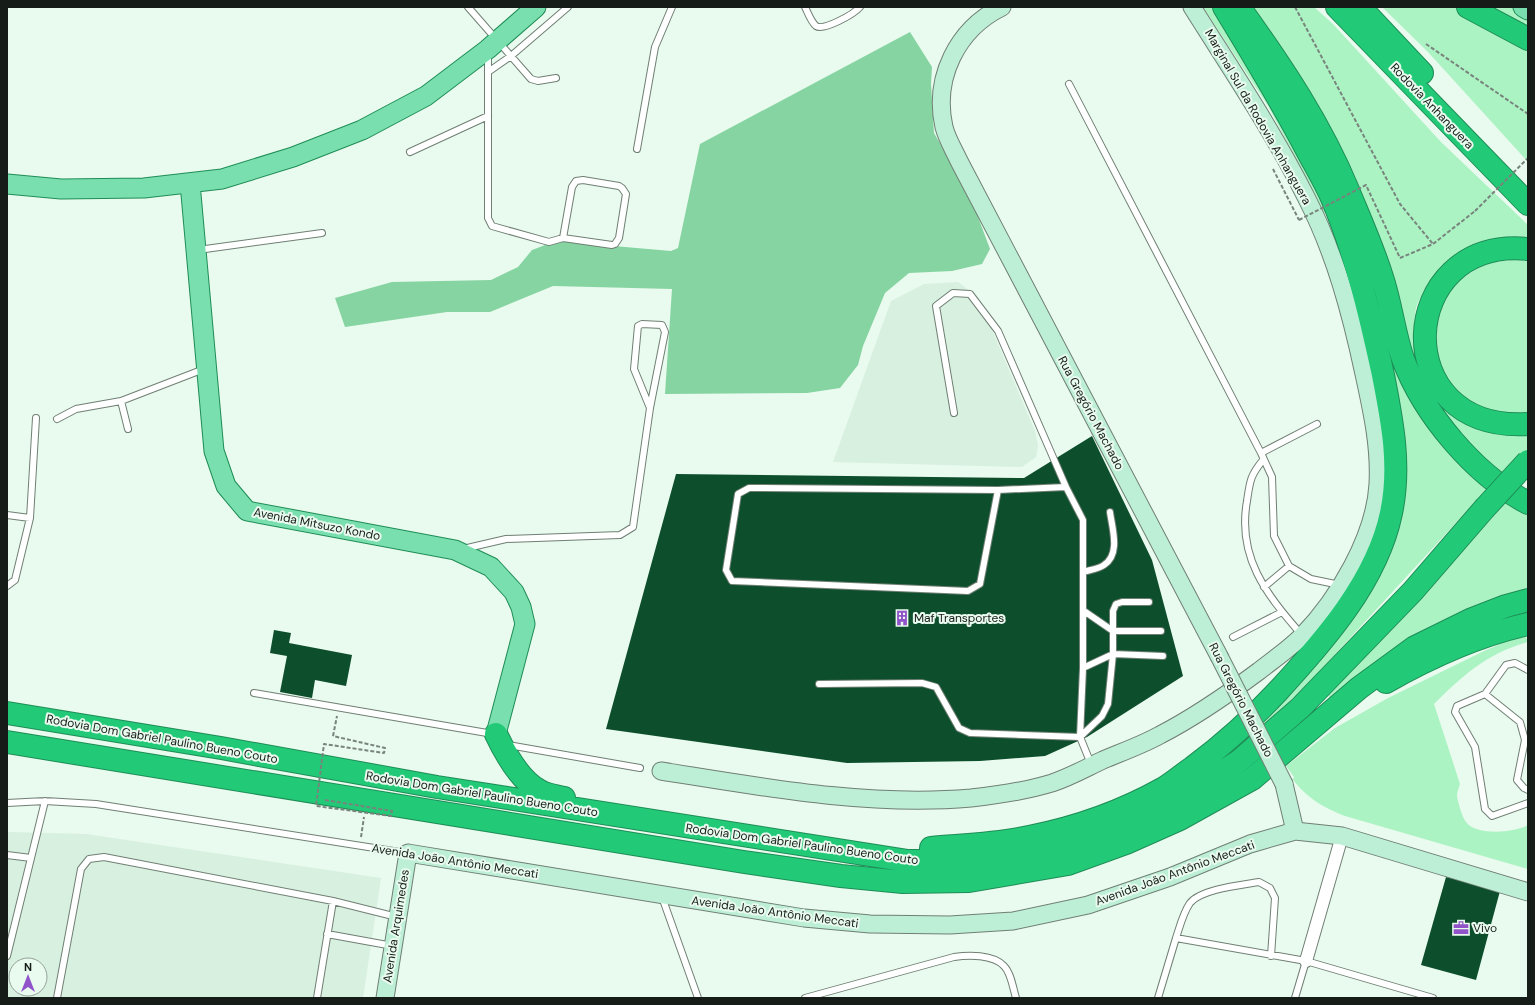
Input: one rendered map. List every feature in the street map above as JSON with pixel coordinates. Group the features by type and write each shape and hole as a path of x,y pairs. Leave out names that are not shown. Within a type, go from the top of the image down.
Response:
{"highway":[{"path":"850,850 910,850 982,844 1028,838 1066,828 1116,810 1166,787 1217,750 1263,707 1302,664 1358,592 1382,543 1391,514 1395,484 1396,457 1392,422 1362,282 1331,196 1270,84 1224,7"},
{"path":"1239,7 1276,58 1318,126 1348,188 1382,278 1404,360 1416,385 1453,442 1493,478 1528,503"},
{"name":"Rodovia Anhanguera","path":"1337,7 1528,204"},
{"name":"Rodovia Anhanguera","path":"1360,7 1528,184"},
{"path":"1468,7 1528,40"},
{"path":"1528,250 1515,248 1496,250 1476,255 1460,265 1440,287 1434,298 1425,321 1424,339 1427,360 1434,380 1445,395 1458,406 1474,416 1496,424 1528,424"},
{"name":"Rodovia Dom Gabriel Paulino Bueno Couto","path":"7,713 94,726 437,787 662,824 783,842 850,850 908,861 969,861 1019,856 1067,845 1119,828 1176,801 1239,761 1300,708 1413,591 1528,461"},
{"name":"Rodovia Dom Gabriel Paulino Bueno Couto","path":"7,742 649,848 841,876 903,882 969,880 1068,864 1126,843 1180,819 1252,779 1359,688 1415,647 1470,620 1506,606 1528,600"},
{"path":"1298,740 1378,686 1405,671 1478,639 1528,624"},
{"path":"7,705 94,726"},
{"path":"498,739 505,753 520,774 540,791 662,824"}],"main road":[{"path":"7,184 61,189 144,188 222,179 293,157 362,130 426,96 493,45 536,7"},
{"name":"Rua Gregório Machado","path":"1002,7 974,24 959,44 950,63 943,84 941,106 945,129 959,161 1219,656 1284,784 1295,831"},
{"name":"Marginal Sul da Rodovia Anhanguera","path":"661,771 788,791 882,798 969,798 1011,793 1052,783 1159,736 1230,692 1286,650 1302,636 1342,585 1362,546 1374,509 1378,484 1376,431 1350,313 1331,254 1303,191 1261,118 1192,7"},
{"path":"1523,7 1528,10"},
{"name":"Avenida Mitsuzo Kondo","path":"190,183 214,451 226,486 247,511 455,550 491,567 514,592 521,607 525,624 498,739"},
{"path":"1478,639 1528,632"},
{"name":"Avenida João Antônio Meccati","path":"408,853 804,918 870,924 950,925 1013,920 1088,905 1170,877 1250,844 1295,831 1342,836 1528,892"},
{"name":"Avenida Arquimedes","path":"384,998 408,853"}],"street":[{"path":"1306,961 1342,836"}],"lane":[{"path":"468,7 493,45 511,56 531,78 538,81 556,78"},
{"path":"488,72 511,56 568,7"},
{"path":"637,150 655,47 672,7"},
{"path":"805,7 812,22 817,26 822,27 854,14 860,7"},
{"path":"493,45 488,72 488,218 492,226 549,242 563,238 608,246 615,244 619,238 626,197 625,190 619,186 583,180 576,181 572,187 563,238"},
{"path":"1069,84 1261,453 1272,477 1274,536 1289,566 1311,579 1342,585"},
{"path":"410,152 488,116"},
{"path":"196,251 322,233"},
{"path":"954,413 936,306 953,292 970,294 998,331 1066,487 1083,520 1084,611 1080,737 1092,765"},
{"path":"455,550 506,539 620,535 633,527 650,408 665,332 662,325 642,324 638,326 634,369 650,408"},
{"path":"57,419 76,409 121,401 207,367"},
{"path":"121,401 128,429"},
{"path":"7,586 15,580 30,518 36,418"},
{"path":"1261,453 1317,424"},
{"path":"1263,460 1251,475 1244,514 1244,533 1250,561 1264,587 1302,636"},
{"path":"998,490 980,584 968,591 732,581 726,570 738,494 749,488 998,490 1066,487"},
{"path":"1083,572 1105,565 1112,555 1115,546 1110,512"},
{"path":"7,515 30,518"},
{"path":"1264,587 1289,566"},
{"path":"819,684 922,682 936,688 959,728 970,733 1080,737 1102,716 1108,704 1113,654 1113,611 1116,604 1122,602 1149,602"},
{"path":"1084,611 1113,631 1161,631"},
{"path":"1233,637 1282,612"},
{"path":"1083,668 1113,654 1164,656"},
{"path":"1528,670 1515,663 1506,665 1485,694 1457,706 1455,712 1475,747 1484,809 1492,816 1528,803"},
{"path":"254,693 339,707 640,768"},
{"path":"1485,694 1520,722 1525,740 1517,780 1524,788 1528,790"},
{"path":"7,956 45,801"},
{"name":"Avenida João Antônio Meccati","path":"7,803 45,801 96,804 408,853"},
{"path":"7,855 31,858"},
{"path":"57,998 81,869 89,858 104,857 333,902 397,917"},
{"path":"1158,998 1183,916 1191,902 1200,894 1259,882 1270,888 1275,898 1271,956"},
{"path":"661,895 698,998"},
{"path":"317,998 333,902"},
{"path":"327,934 393,946"},
{"path":"1176,938 1306,961 1433,998"},
{"path":"804,998 954,957 967,955 990,958 1004,966 1010,978 1016,998"},
{"path":"1295,998 1306,961"}],"path":[{"path":"1295,7 1400,204 1433,244"},
{"path":"1426,44 1528,114"},
{"path":"1299,220 1366,185 1400,258 1433,244 1475,211 1528,158"},
{"path":"325,800 392,812 391,816 316,806 324,744 384,753 385,748 333,736 339,707"},
{"path":"359,846 365,813"}],"shaded area":[{"path":"958,282 978,297 1035,431 1038,445 1036,457 1022,467 833,462 891,301 924,284"},
{"path":"7,832 86,834 381,878 363,998 7,998"}],"green space":[{"path":"1203,7 1216,7 1329,210 1322,214 1293,153 1268,106"},
{"path":"1251,7 1314,7 1333,24 1441,142 1528,225 1528,239 1513,239 1486,244 1460,255 1449,263 1429,284 1417,305 1415,317 1417,345 1426,381 1528,430 1528,448 1500,478 1481,462 1426,388"},
{"path":"1382,7 1457,7 1528,47 1528,162 1428,52"},
{"path":"1479,7 1512,7 1528,15 1528,33"},
{"path":"910,32 932,67 931,84 934,133 969,193 990,249 982,264 952,271 909,273 885,293 863,346 858,365 840,388 807,393 665,394 672,289 553,286 490,312 447,312 345,327 335,298 392,282 491,280 518,267 532,250 556,241 671,251 678,248 700,144"},
{"path":"1528,258 1528,418 1494,417 1447,387 1430,339 1448,288 1485,263"},
{"path":"1389,344 1489,487 1304,688 1264,724 1260,718 1370,581 1385,346"},
{"path":"1510,498 1528,508 1528,588 1492,599 1463,612 1332,699 1328,696"},
{"path":"1526,637 1528,642 1513,647 1488,659 1466,674 1434,704 1460,784 1457,796 1460,809 1466,822 1478,830 1496,832 1514,830 1528,825 1528,869 1345,816 1316,802 1293,780 1294,777 1286,766 1335,728 1388,698 1484,651 1510,640"}],"building":[{"name":"Maf Transportes","path":"1092,436 1152,560 1183,676 1087,737 1045,756 980,761 847,763 606,729 676,474 1024,478"},
{"path":"274,630 291,633 289,643 352,655 346,686 315,680 312,698 280,692 287,656 270,653"},
{"name":"Vivo","path":"1446,877 1500,891 1476,980 1421,965"}],"place":[{"name":"Maf Transportes","path":"902,618"},
{"name":"Vivo","path":"1461,928"}]}
